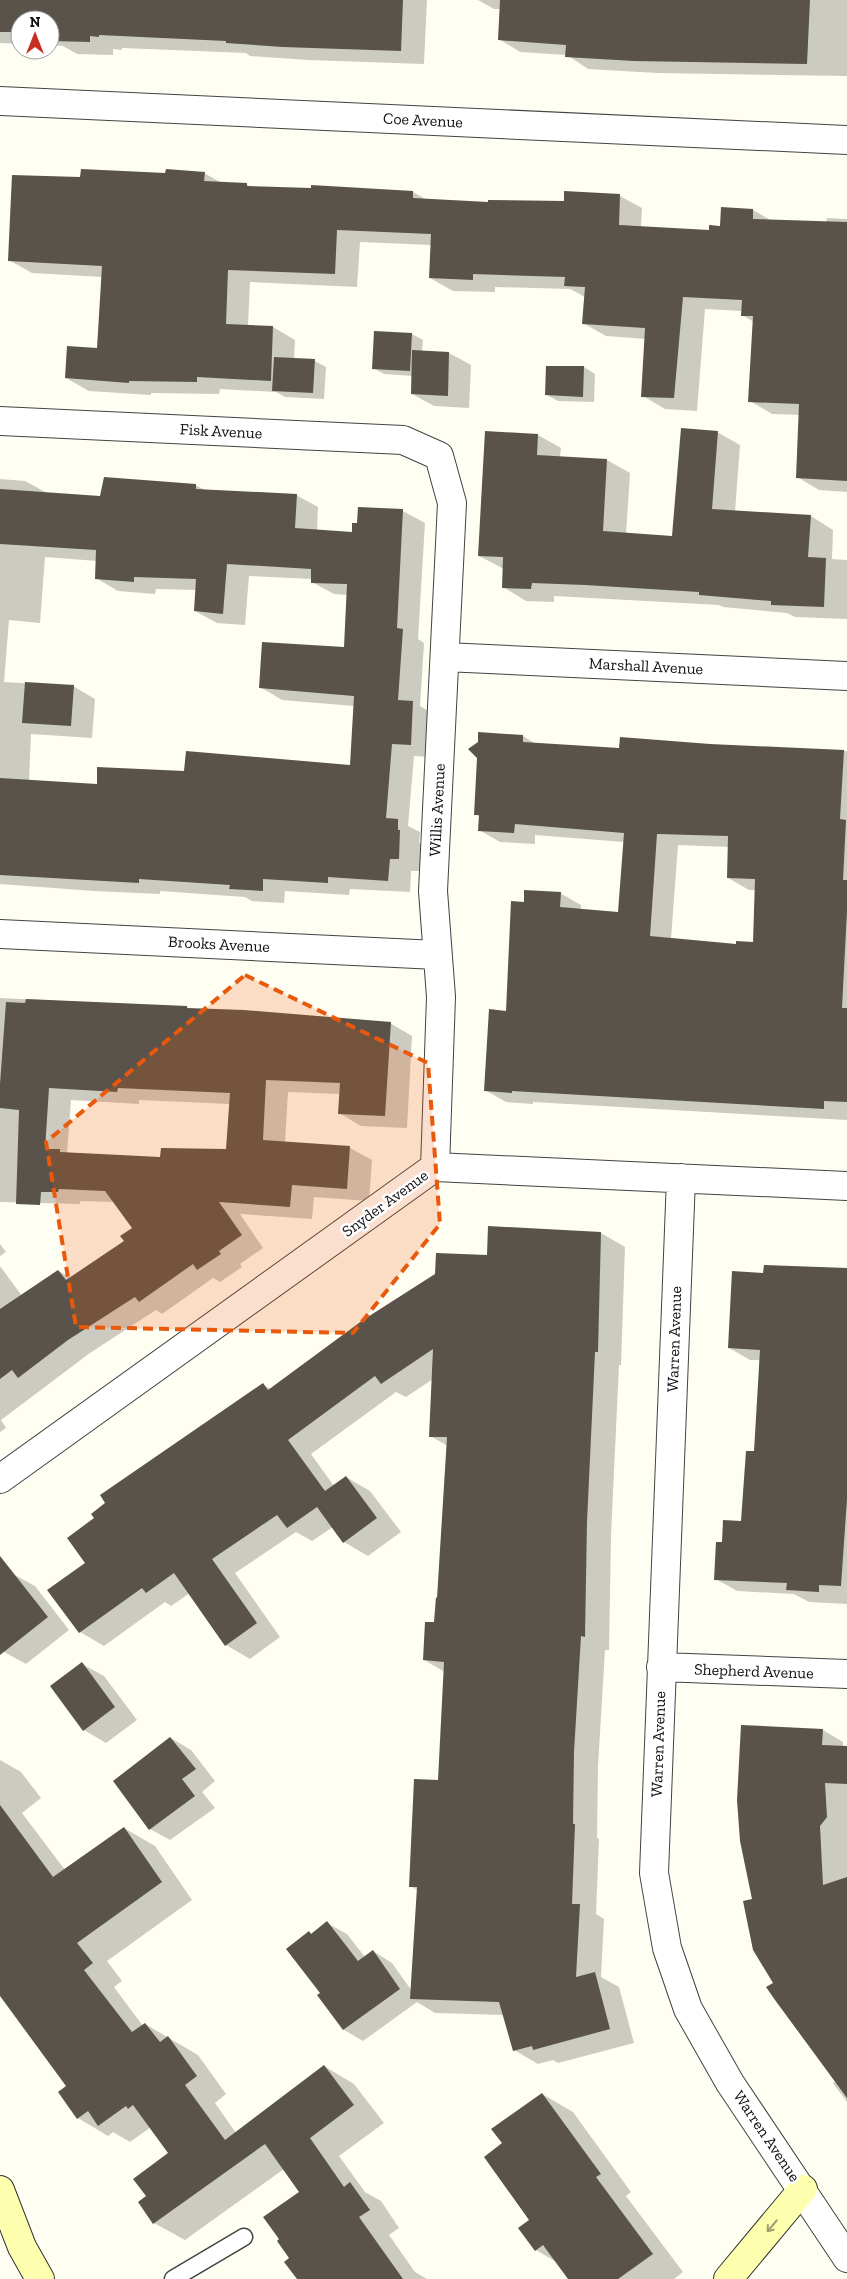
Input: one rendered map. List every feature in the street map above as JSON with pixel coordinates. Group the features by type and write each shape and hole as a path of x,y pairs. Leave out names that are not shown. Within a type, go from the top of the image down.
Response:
{"main road":[{"path":"728,2279 803,2189"},
{"path":"0,2190 22,2247 40,2279"}],"street":[{"name":"Coe Avenue","path":"0,101 847,140"},
{"name":"Fisk Avenue","path":"0,421 403,440 439,456"},
{"name":"Willis Avenue","path":"435,1167 441,997 433,891 452,503 439,456"},
{"name":"Marshall Avenue","path":"445,657 847,676"},
{"name":"Brooks Avenue","path":"0,934 437,955"},
{"name":"Snyder Avenue","path":"0,1479 435,1167 847,1186"},
{"name":"Warren Avenue","path":"681,1178 654,1873 667,1948 688,2008 730,2083 803,2189 847,2258"},
{"name":"Shepherd Avenue","path":"661,1666 847,1674"}],"lane":[{"path":"173,2279 244,2237"}],"highlighted area":[{"path":"245,975 428,1063 440,1224 353,1333 76,1327 46,1142"}],"building":[{"path":"0,0 403,0 401,51 283,47 226,43 226,41 99,35 99,37 90,36 90,42 60,41 60,10 10,10 10,32 0,32"},
{"path":"500,0 810,0 807,64 634,61 565,57 566,45 498,40"},
{"path":"81,169 165,173 166,169 205,172 204,181 247,183 247,186 311,188 311,185 413,191 413,198 488,202 488,200 564,201 564,191 620,194 619,225 709,230 709,225 720,226 721,207 753,209 753,219 847,222 847,481 796,478 799,404 748,402 753,316 741,316 742,300 683,297 674,398 641,397 645,328 582,324 585,287 564,286 565,277 473,274 473,280 429,278 431,234 337,230 335,274 228,270 226,324 273,326 271,381 197,377 197,382 129,381 129,383 65,378 67,346 97,348 102,266 8,261 12,175 80,177"},
{"path":"374,331 412,333 410,371 372,369"},
{"path":"412,350 449,352 448,396 411,394"},
{"path":"274,357 315,359 313,393 272,391"},
{"path":"546,366 584,366 583,397 545,395"},
{"path":"681,428 718,431 712,509 811,515 808,557 826,558 824,607 771,605 771,601 699,595 699,592 585,585 532,583 531,589 502,588 503,557 478,556 485,431 538,434 537,455 607,459 603,531 672,536"},
{"path":"104,477 196,484 196,489 297,494 295,528 352,532 352,523 357,523 358,507 403,509 397,628 403,629 398,700 413,701 411,745 392,744 386,818 398,819 398,830 400,830 399,859 390,859 388,881 328,877 328,883 263,879 263,891 229,889 230,885 139,879 139,883 0,875 0,778 97,784 97,767 184,771 186,751 350,765 354,696 259,688 262,642 344,647 347,584 311,583 311,569 227,564 223,614 194,611 196,579 134,577 134,582 95,579 96,550 0,544 0,489 100,496"},
{"path":"25,682 74,685 71,726 22,723"},
{"path":"478,732 523,735 523,742 619,748 620,737 710,744 844,750 840,819 846,820 843,880 847,880 847,911 842,1008 847,1008 847,1102 824,1101 824,1109 484,1091 489,1009 506,1011 511,901 524,902 524,890 561,892 560,907 618,912 624,833 515,824 514,833 478,831 479,815 474,815 477,758 468,749 478,742","holes":["657,834 728,836 727,878 755,879 753,942 736,941 736,944 650,936"]},
{"path":"26,999 187,1006 187,1008 244,1010 391,1022 385,1116 338,1114 340,1083 266,1080 263,1140 350,1146 347,1189 292,1185 290,1207 219,1202 242,1235 219,1251 221,1254 197,1270 193,1264 139,1302 135,1297 68,1340 18,1378 12,1370 0,1379 0,1309 58,1270 66,1280 124,1241 120,1236 132,1228 105,1191 59,1189 58,1192 41,1192 40,1205 16,1204 19,1110 0,1108 0,1084 6,1002 25,1003","holes":["49,1088 117,1092 118,1088 230,1093 226,1149 161,1148 160,1157 60,1152 60,1149 45,1149"]},
{"path":"488,1226 601,1232 598,1352 595,1352 587,1522 585,1637 581,1636 574,1752 573,1824 575,1824 572,1904 580,1904 576,1977 595,1972 610,2029 533,2050 532,2046 513,2051 499,2002 410,1999 417,1887 409,1887 414,1779 438,1780 444,1662 423,1660 425,1622 434,1622 437,1598 447,1437 429,1437 433,1349 381,1384 375,1376 288,1440 325,1491 346,1476 377,1518 343,1543 317,1507 287,1528 277,1515 212,1559 257,1623 225,1646 174,1573 146,1593 142,1588 79,1633 47,1590 85,1563 67,1538 94,1518 91,1514 105,1503 100,1495 263,1383 268,1390 363,1320 435,1274 436,1253 487,1255"},
{"path":"764,1265 847,1268 847,1499 841,1586 819,1585 819,1592 786,1590 787,1583 714,1580 716,1542 722,1542 723,1520 741,1521 746,1451 754,1451 760,1350 728,1348 732,1271 763,1273"},
{"path":"0,1556 48,1617 0,1655"},
{"path":"82,1662 115,1707 83,1731 50,1686"},
{"path":"741,1725 823,1729 822,1745 847,1746 847,1784 825,1783 827,1817 820,1826 823,1885 847,1877 847,2098 766,1987 773,1983 753,1950 743,1901 752,1899 740,1841 737,1800"},
{"path":"170,1737 196,1769 182,1779 195,1796 149,1830 113,1781"},
{"path":"0,1805 53,1877 124,1827 162,1882 77,1943 93,1963 84,1970 132,2032 145,2023 160,2042 168,2036 197,2076 185,2085 225,2140 324,2065 354,2105 310,2138 344,2187 350,2182 370,2210 359,2217 403,2279 297,2279 284,2262 289,2258 277,2241 279,2239 263,2217 299,2192 265,2144 153,2224 138,2202 146,2196 133,2179 168,2153 133,2105 128,2109 126,2106 98,2126 88,2111 77,2119 58,2092 66,2086 0,1996"},
{"path":"327,1921 358,1961 373,1950 400,1989 343,2030 317,1995 320,1993 286,1949 309,1931 311,1934"},
{"path":"542,2093 601,2174 596,2177 653,2254 618,2279 568,2279 543,2245 535,2251 518,2228 529,2220 484,2157 502,2143 491,2129"}]}
